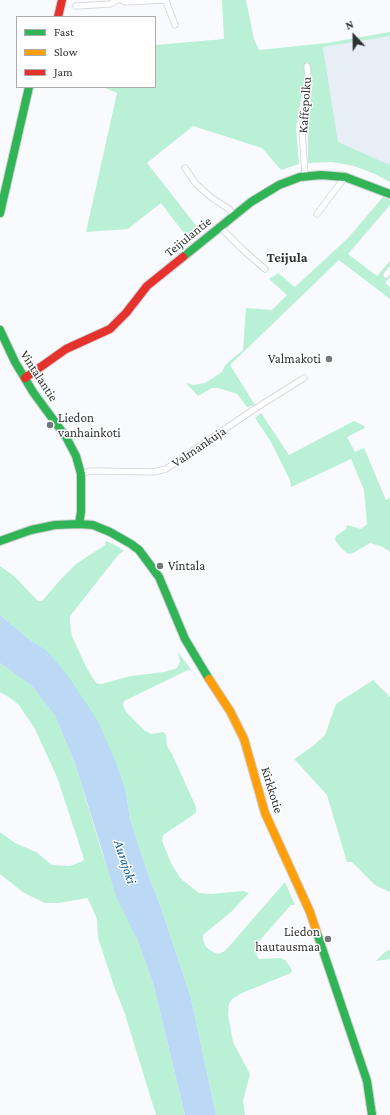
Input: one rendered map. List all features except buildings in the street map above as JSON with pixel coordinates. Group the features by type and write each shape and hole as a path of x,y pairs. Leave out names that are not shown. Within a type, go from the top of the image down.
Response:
{"street":[{"path":"58,16 62,0"},
{"path":"76,6 110,4 117,0"},
{"path":"121,0 126,2 166,0 175,26"},
{"name":"Kaffepolku","path":"305,176 302,129 309,87 308,66"},
{"path":"0,213 29,88"},
{"path":"184,168 196,184 229,209 234,216"},
{"name":"Teijulantie","path":"25,378 66,349 110,329 126,313 147,286 251,202 279,185 305,176 321,175 345,177 390,194"},
{"path":"317,214 345,177"},
{"path":"220,227 265,269"},
{"path":"386,275 390,270"},
{"name":"Vintalantie","path":"0,330 15,362 33,392 66,437 76,456 81,474 81,512 79,524"},
{"name":"Valmankuja","path":"81,474 90,471 154,472 166,469 253,410 304,378"},
{"name":"Kirkkotie","path":"0,541 31,530 55,524 93,525 110,532 131,544 145,557 159,577 193,654 236,722 245,744 270,826 310,912 327,960 367,1081 372,1115"}],"shaded area":[{"path":"390,36 390,165 338,142 323,46"}],"green space":[{"path":"222,0 246,0 254,39 259,50 327,43 390,32 390,36 323,47 338,142 390,165 390,182 375,174 354,166 332,162 308,163 308,123 313,83 304,82 296,128 299,164 281,170 262,148 193,126 147,163 198,228 187,237 161,203 128,229 86,232 117,93 105,88 156,88 156,45 224,39"},
{"path":"383,197 390,200 390,205 348,254 377,276 390,261 390,277 385,283 390,287 390,299 339,260 230,365 255,405 247,407 237,394 218,388 212,388 198,396 186,383 193,385 205,383 222,372 226,364 243,350 246,308 272,310 287,295 269,279 278,273 295,287 348,238"},
{"path":"261,413 289,455 354,421 364,426 365,428 347,437 355,452 364,448 386,500 390,498 390,552 383,547 370,543 353,553 348,554 335,540 336,536 346,529 347,525 361,529 367,524 364,490 351,459 291,487 290,480 271,442 255,418"},
{"path":"106,541 124,551 119,554 70,616 72,636 86,667 96,683 101,684 131,676 164,672 177,668 180,662 178,652 192,671 188,670 124,701 123,705 126,712 144,730 151,734 164,732 166,735 167,746 196,807 196,812 193,815 163,835 162,841 171,863 180,878 199,893 211,894 243,891 249,893 231,912 203,935 203,940 206,947 218,954 225,951 285,882 295,905 291,905 258,942 256,950 259,959 281,958 285,960 291,968 291,973 242,993 232,999 229,1004 228,1015 233,1042 250,1074 243,1101 245,1115 216,1115 191,998 130,819 126,792 45,649 30,640 0,615 0,566 14,576 38,601 42,601 76,564 105,545"},
{"path":"0,663 32,686 55,716 75,763 102,853 153,983 185,1115 156,1115 124,1011 98,938 97,919 87,898 59,903 45,903 24,893 0,874 0,832 15,843 36,852 52,865 70,866 83,861 84,859 57,777 35,729 19,705 0,692"},
{"path":"373,680 390,697 390,892 375,885 352,862 347,862 327,795 294,759 313,746 325,735 336,704"},
{"path":"390,950 390,959 376,961 386,951"}],"water":[{"name":"Aurajoki","path":"0,615 30,640 45,649 68,676 96,718 115,760 126,792 130,819 191,998 216,1115 185,1115 153,983 137,939 116,896 75,763 55,716 32,686 0,663"}],"traffic: fast":[{"path":"0,213 29,88"},
{"path":"183,257 251,202 279,185 300,177 321,175 345,177 390,194"},
{"path":"0,330 15,362 33,392 66,437 76,456 81,474 81,512 79,524"},
{"path":"0,541 31,530 55,525 79,524 93,525 110,532 131,544 139,550 159,577 185,639 209,679"},
{"path":"317,933 367,1081 372,1115"}],"traffic: slow":[{"path":"209,679 230,711 244,739 265,813 310,912 317,933"}],"traffic: jam":[{"path":"58,16 62,0"},
{"path":"25,378 66,349 110,329 126,313 147,286 183,257"}],"place":[{"name":"Valmakoti","path":"329,359"},
{"name":"Liedon vanhainkoti","path":"50,425"},
{"name":"Vintala","path":"160,566"},
{"name":"Liedon hautausmaa","path":"328,939"}],"district":[{"name":"Teijula","path":"287,258"}]}
